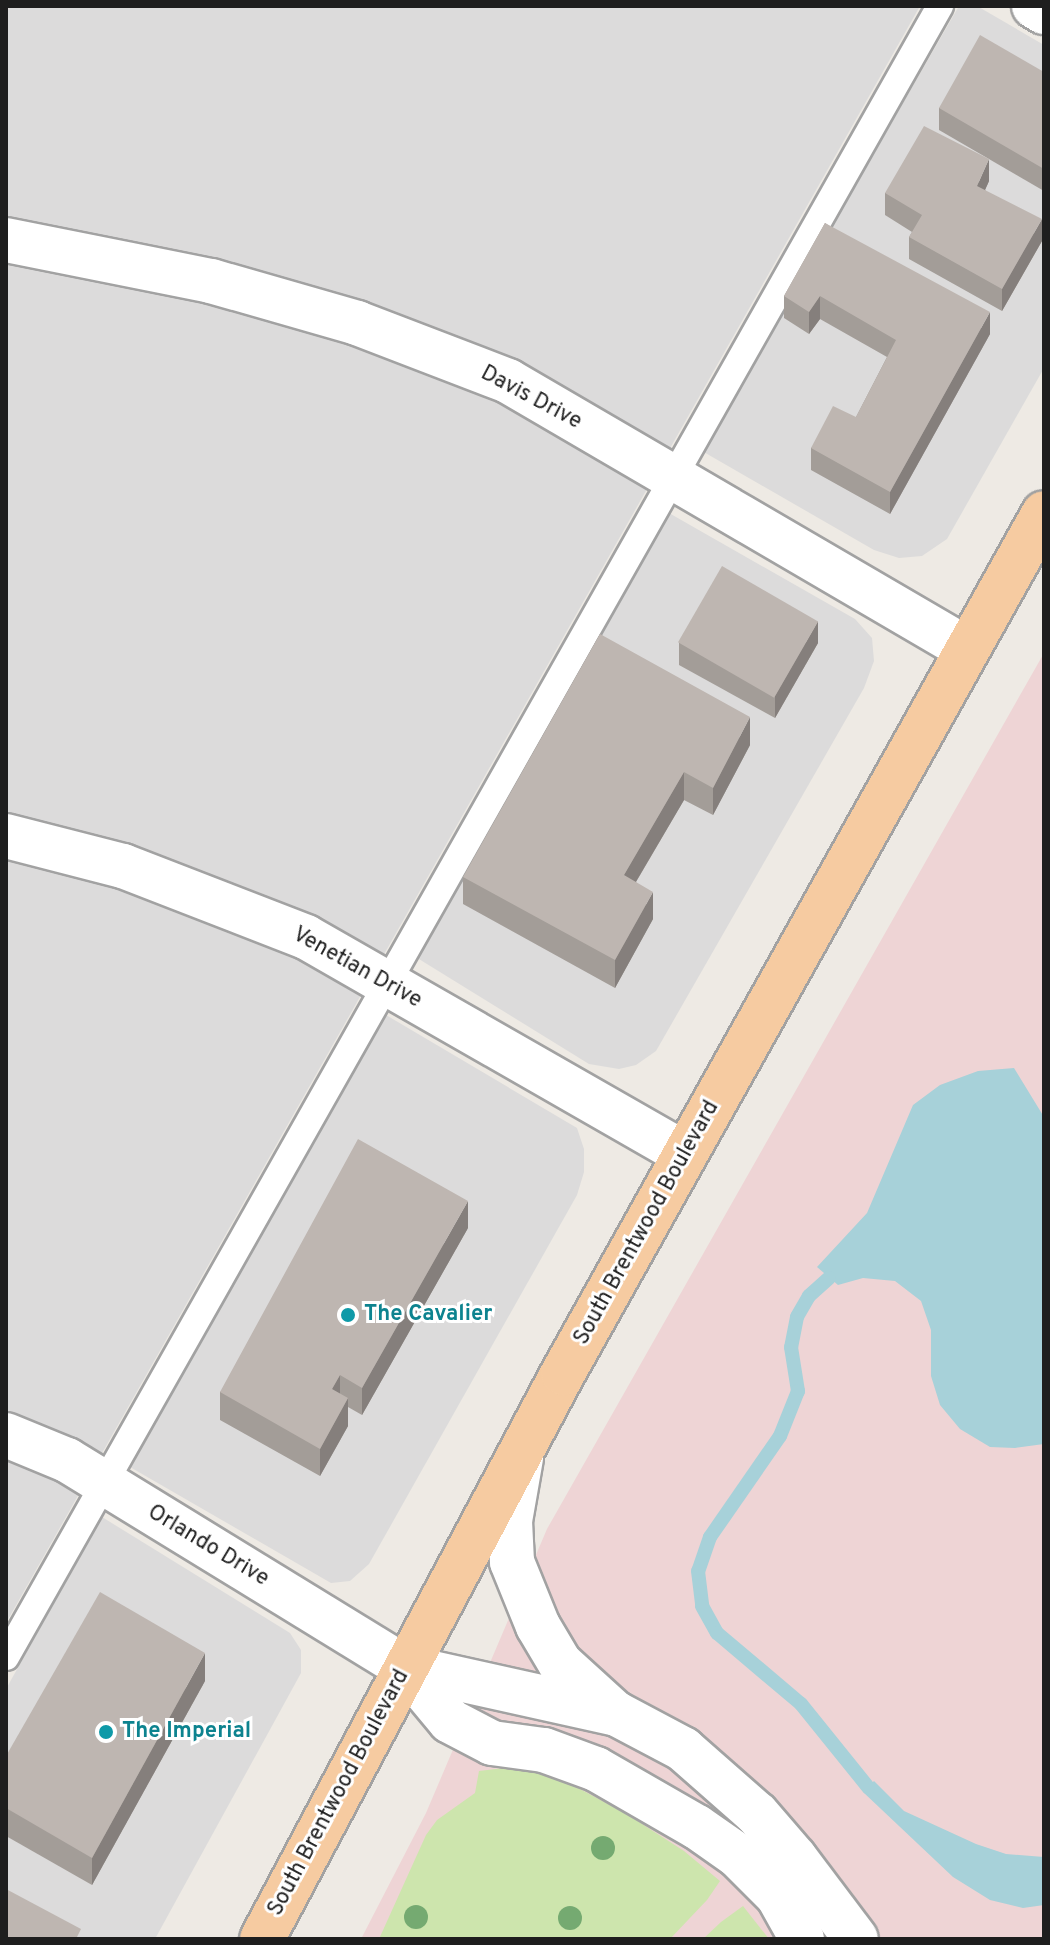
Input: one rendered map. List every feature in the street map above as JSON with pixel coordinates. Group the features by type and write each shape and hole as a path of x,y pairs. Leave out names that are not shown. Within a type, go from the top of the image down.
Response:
{"main road":[{"name":"South Brentwood Boulevard","path":"262,1939 522,1448 1044,513"}],"street":[{"path":"1034,6 1044,12"},
{"name":"Davis Drive","path":"6,240 211,281 357,323 508,381 967,649"},
{"name":"Venetian Drive","path":"6,836 123,866 229,904 306,937 685,1154"},
{"name":"Orlando Drive","path":"6,1435 67,1460 405,1667"},
{"path":"522,1448 510,1521 512,1562 538,1626 560,1663 617,1714 683,1749 757,1814 795,1858 856,1939"},
{"path":"405,1667 617,1714"},
{"path":"405,1667 450,1721 492,1743 544,1750 596,1769 697,1827 737,1855 778,1896 802,1939"}],"lane":[{"path":"6,1657 940,6"}],"shaded area":[{"path":"6,6 920,6 6,1623"},
{"path":"959,6 977,6 1044,45 1044,368 947,539 922,556 899,558 874,550 702,451"},
{"path":"669,513 855,619 872,638 874,661 864,688 656,1051 636,1065 619,1069 589,1064 414,956"},
{"path":"1044,653 1044,1939 361,1939 426,1813 547,1529"},
{"path":"386,1015 577,1128 584,1149 584,1172 577,1195 369,1564 350,1581 331,1583 130,1467"},
{"path":"102,1517 290,1633 301,1650 301,1673 155,1939 6,1939 6,1689"}],"green space":[{"path":"512,1767 535,1770 565,1781 625,1813 684,1851 720,1881 707,1900 670,1939 379,1939 426,1835 437,1820 475,1793 479,1771"},
{"path":"743,1906 769,1939 703,1939 721,1922"}],"water":[{"path":"1014,1068 1044,1117 1044,1444 1015,1448 990,1447 960,1429 940,1405 931,1376 931,1330 921,1301 895,1281 863,1278 838,1285 817,1267 867,1213 913,1105 940,1085 978,1071"},
{"path":"874,1781 904,1811 976,1844 1006,1854 1044,1857 1044,1905 1023,1908 990,1900 953,1877 863,1792"}],"building":[{"path":"980,35 1044,72 1044,169 939,108"},
{"path":"924,126 989,159 977,186 1042,219 1002,289 909,237 922,215 885,193"},
{"path":"825,223 990,312 890,492 811,448 833,406 856,417 896,340 820,296 809,312 784,296"},
{"path":"722,566 818,622 774,698 678,642"},
{"path":"600,634 750,717 713,788 684,772 624,875 653,892 615,960 463,877"},
{"name":"The Cavalier","path":"358,1139 468,1201 362,1388 340,1375 332,1389 348,1398 320,1449 220,1392"},
{"name":"The Imperial","path":"100,1592 205,1653 92,1858 6,1808 6,1756"},
{"path":"6,1889 81,1929 76,1939 6,1939"}],"waterway":[{"path":"829,1278 809,1296 797,1317 791,1347 798,1391 780,1436 710,1537 698,1571 702,1606 717,1633 801,1704 868,1787"}],"place":[{"name":"The Cavalier","path":"348,1315"},
{"name":"The Imperial","path":"106,1732"}]}
